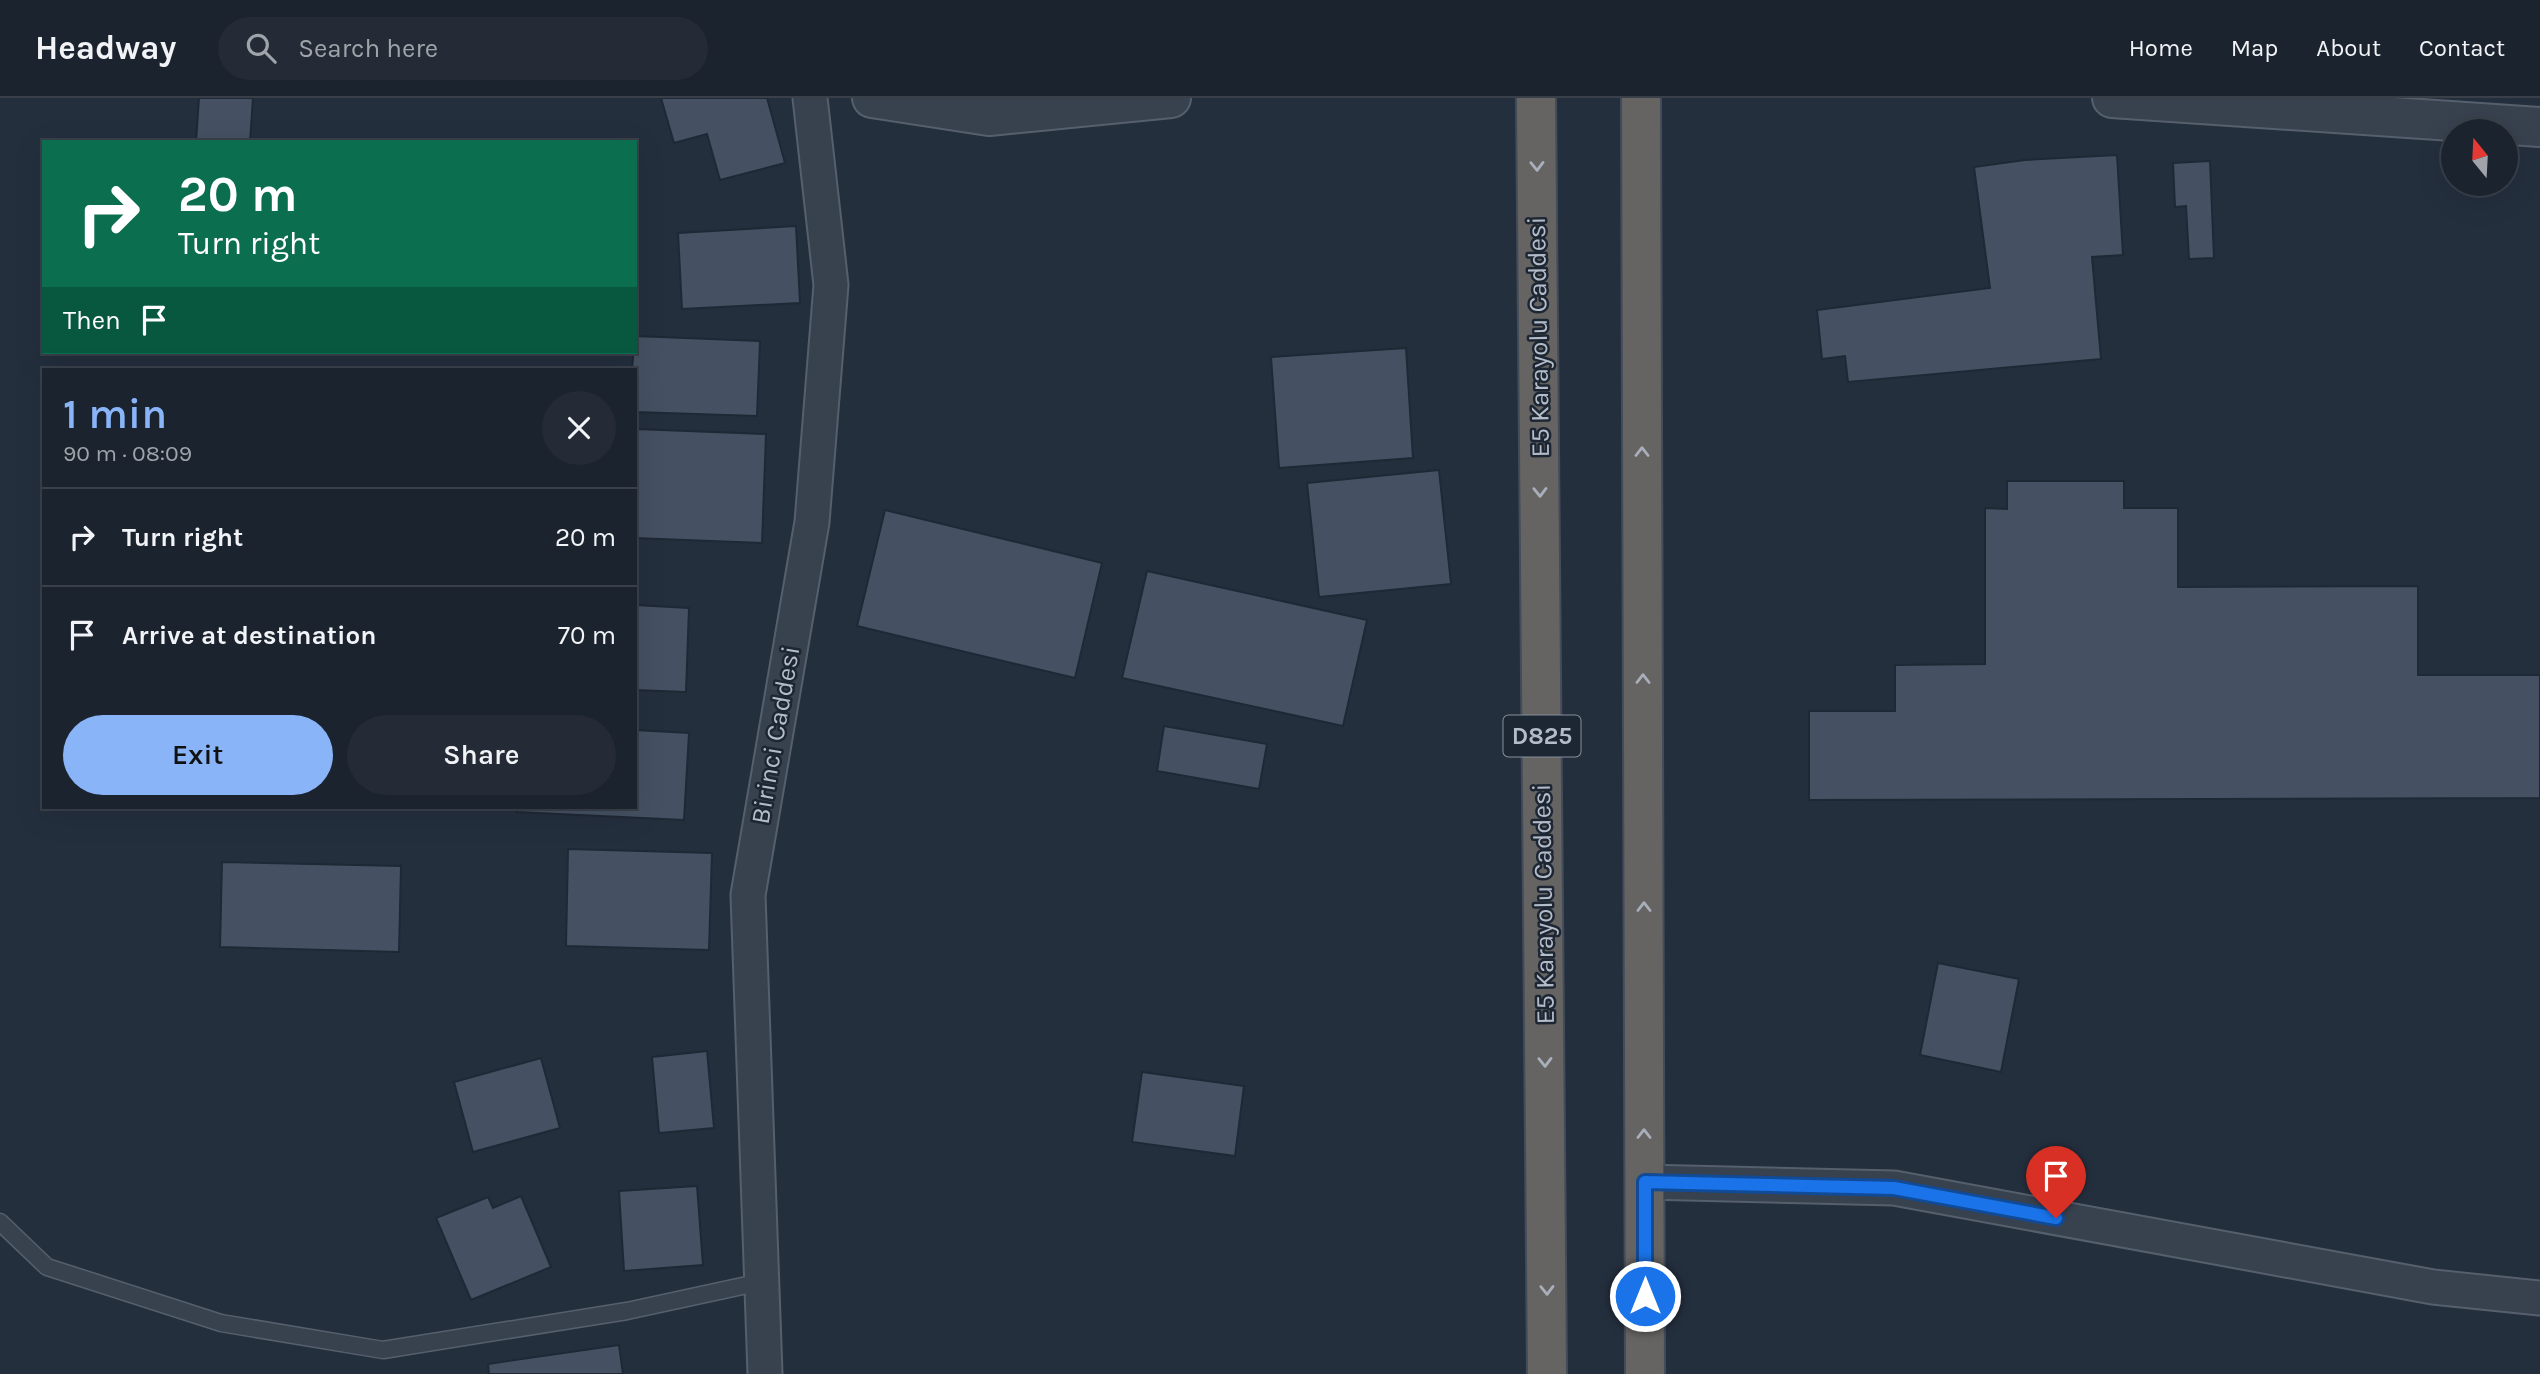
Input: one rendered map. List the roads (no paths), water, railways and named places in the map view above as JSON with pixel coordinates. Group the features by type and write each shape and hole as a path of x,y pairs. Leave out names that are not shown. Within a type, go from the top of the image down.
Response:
{"highway":[{"name":"E5 Karayolu Caddesi","path":"1536,98 1547,1374"},
{"path":"1641,98 1645,1374"}],"street":[{"name":"Birinci Caddesi","path":"765,1374 748,895 812,522 816,480 831,285 810,98"},
{"path":"872,98 989,116 1171,98"},
{"path":"2112,98 2540,127"},
{"path":"1645,1182 1894,1188 2433,1287 2540,1298"}],"lane":[{"path":"0,1222 47,1267 221,1323 383,1350 627,1311 761,1282"}]}
